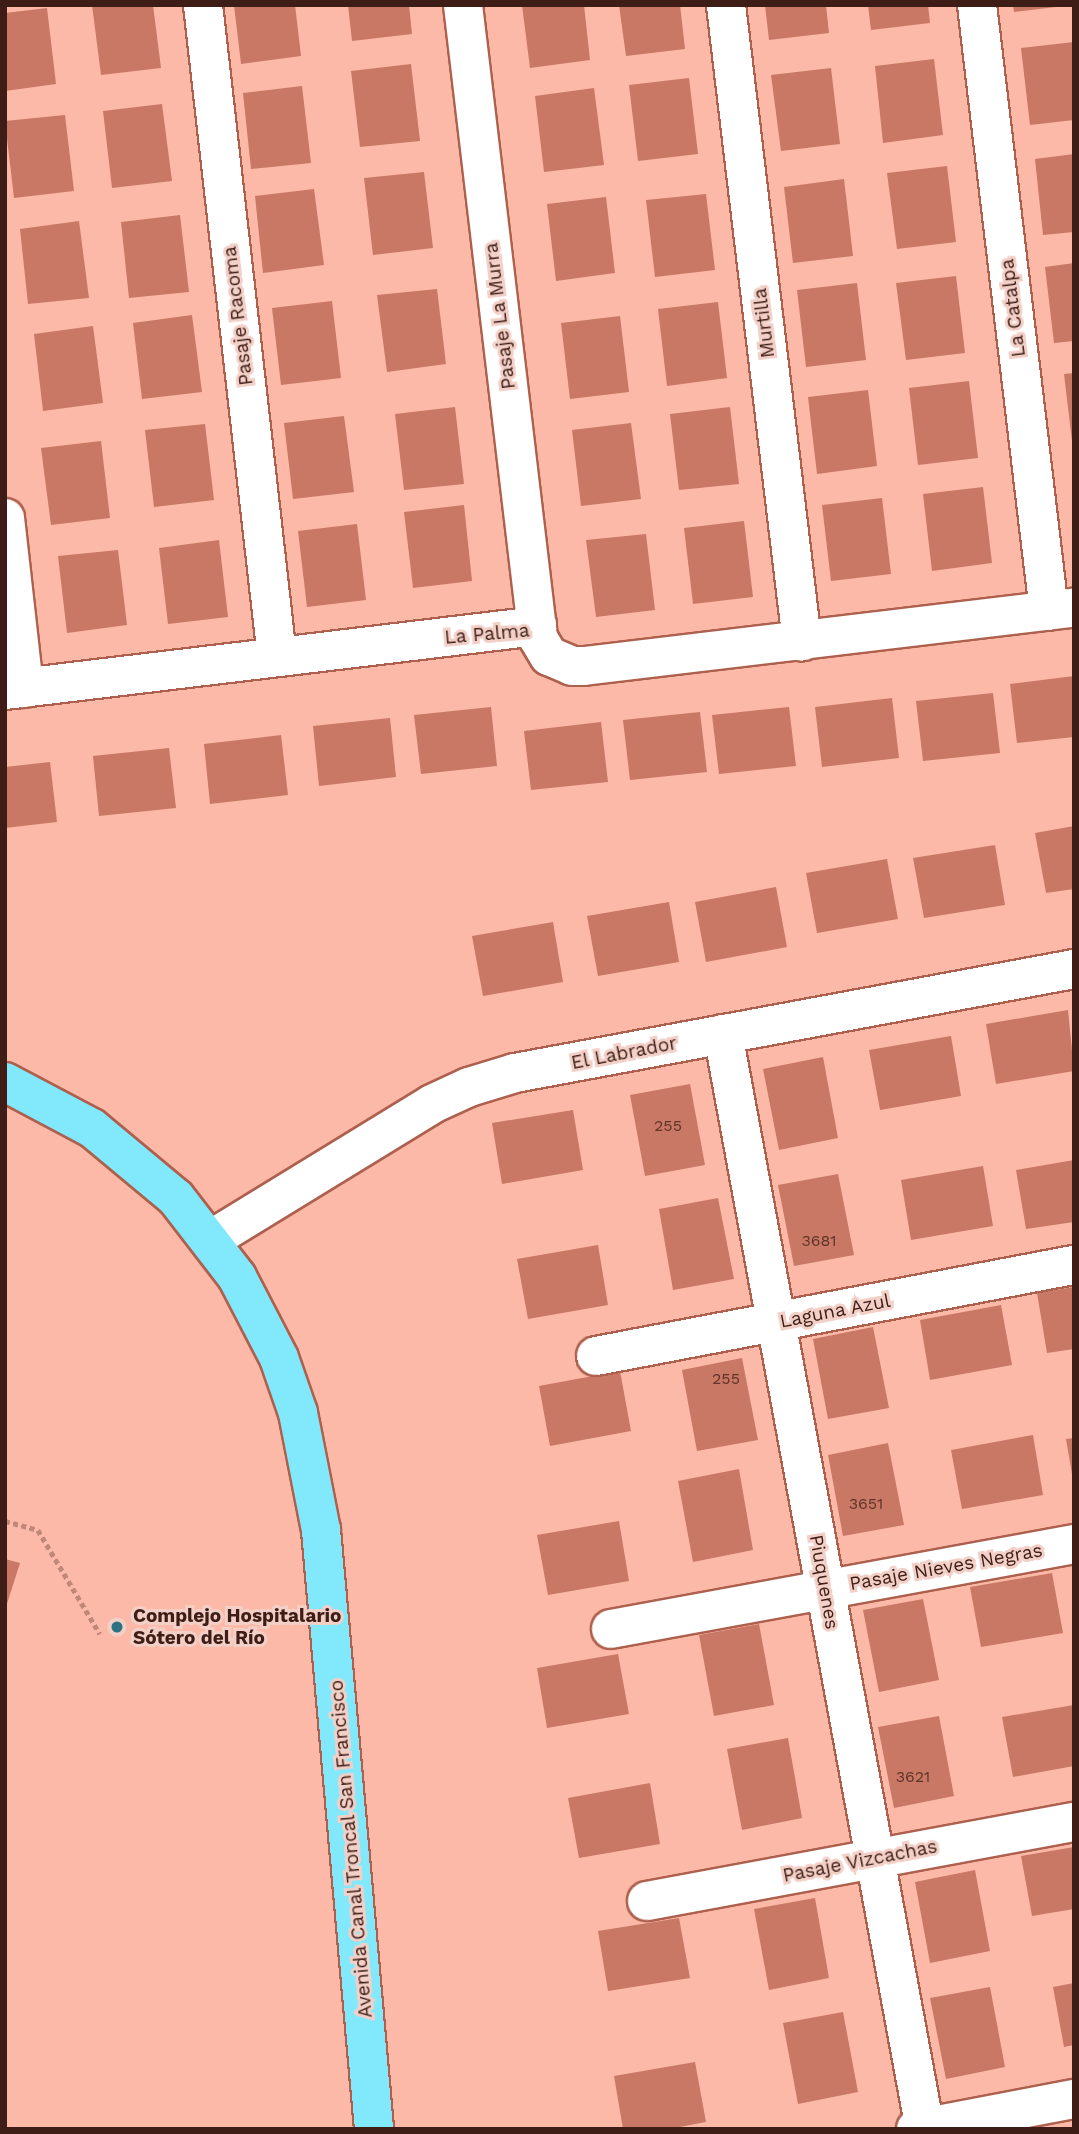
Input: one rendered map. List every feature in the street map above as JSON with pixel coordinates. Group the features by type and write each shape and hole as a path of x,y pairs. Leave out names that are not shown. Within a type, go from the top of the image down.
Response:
{"main road":[{"name":"Avenida Canal Troncal San Francisco","path":"5,1082 40,1097 103,1136 176,1198 212,1239 279,1358 312,1469 378,2124"}],"street":[{"name":"Pasaje Racoma","path":"203,5 275,642"},
{"name":"Pasaje La Murra","path":"463,5 537,626"},
{"name":"Murtilla","path":"726,5 802,641"},
{"name":"La Catalpa","path":"976,5 1061,610"},
{"path":"5,518 15,689"},
{"name":"La Palma","path":"15,689 275,642 537,626 549,656 572,666 1061,610"},
{"name":"El Labrador","path":"212,1239 432,1104 469,1087 515,1073 1074,969"},
{"name":"Piuquenes","path":"723,1034 922,2128"},
{"name":"Laguna Azul","path":"596,1356 1074,1265"},
{"name":"Pasaje Nieves Negras","path":"611,1629 1074,1544"},
{"name":"Pasaje Vizcachas","path":"647,1901 1074,1822"},
{"path":"922,2128 1074,2099"}],"path":[{"path":"5,1521 38,1530 100,1634"}],"building":[{"path":"92,5 153,5 161,68 101,75"},
{"path":"234,5 295,5 301,56 241,64"},
{"path":"348,5 409,5 412,34 352,41"},
{"path":"522,5 584,5 590,60 530,68"},
{"path":"619,5 680,5 685,49 626,56"},
{"path":"765,5 826,5 829,33 769,40"},
{"path":"868,5 928,5 930,23 871,30"},
{"path":"1013,5 1056,5 1056,7 1014,12"},
{"path":"47,8 56,84 5,91 5,13"},
{"path":"1074,42 1074,120 1030,125 1021,48"},
{"path":"934,59 943,135 883,143 875,66"},
{"path":"411,64 420,141 360,147 351,71"},
{"path":"831,68 840,144 781,151 771,75"},
{"path":"689,78 698,154 638,161 629,85"},
{"path":"302,86 311,163 251,169 243,93"},
{"path":"594,88 604,165 544,172 535,96"},
{"path":"162,104 172,181 112,188 103,111"},
{"path":"65,115 74,191 14,198 5,121"},
{"path":"1074,154 1074,232 1043,235 1035,159"},
{"path":"947,166 956,242 897,249 887,173"},
{"path":"424,172 433,248 373,255 364,178"},
{"path":"844,179 853,256 793,263 784,187"},
{"path":"314,189 324,265 263,273 255,196"},
{"path":"706,194 715,270 655,277 646,200"},
{"path":"606,197 615,273 556,281 547,204"},
{"path":"180,215 189,292 129,298 121,222"},
{"path":"79,221 89,298 28,304 20,229"},
{"path":"1074,263 1074,341 1054,343 1045,267"},
{"path":"956,276 965,353 906,360 896,283"},
{"path":"857,283 866,360 806,367 797,290"},
{"path":"437,289 446,364 387,372 377,295"},
{"path":"332,301 341,378 281,385 272,308"},
{"path":"718,302 727,378 667,386 658,309"},
{"path":"192,315 202,392 142,399 133,323"},
{"path":"620,316 629,392 570,399 561,323"},
{"path":"93,326 103,403 43,411 34,334"},
{"path":"1074,373 1074,440 1072,441 1064,374"},
{"path":"969,381 978,458 918,465 909,388"},
{"path":"868,390 877,466 817,474 808,397"},
{"path":"455,407 464,484 404,490 395,414"},
{"path":"730,407 739,484 679,490 670,414"},
{"path":"344,416 354,492 293,499 284,423"},
{"path":"631,423 641,499 581,506 572,430"},
{"path":"205,424 214,500 154,507 145,430"},
{"path":"101,441 110,518 51,525 41,448"},
{"path":"983,487 992,563 932,571 923,494"},
{"path":"882,498 891,574 831,581 822,505"},
{"path":"464,505 472,581 413,588 404,512"},
{"path":"744,521 753,597 693,604 684,528"},
{"path":"357,524 366,600 307,607 298,531"},
{"path":"646,534 655,610 596,617 586,540"},
{"path":"219,540 228,617 168,624 159,548"},
{"path":"118,550 127,625 67,633 58,556"},
{"path":"1074,676 1074,737 1017,743 1010,684"},
{"path":"993,693 1000,753 923,761 916,701"},
{"path":"892,698 899,758 822,767 815,707"},
{"path":"491,707 497,766 421,774 414,715"},
{"path":"789,707 796,766 719,774 712,715"},
{"path":"700,712 707,772 630,780 623,720"},
{"path":"390,718 396,777 319,786 313,726"},
{"path":"601,722 608,782 531,790 524,731"},
{"path":"281,735 288,795 210,804 204,744"},
{"path":"169,748 176,808 99,816 93,756"},
{"path":"50,762 57,822 5,828 5,767"},
{"path":"1074,826 1074,889 1046,893 1035,833"},
{"path":"995,845 1005,905 924,918 913,858"},
{"path":"887,859 898,919 817,933 806,873"},
{"path":"776,887 787,947 706,962 695,902"},
{"path":"669,902 679,962 598,976 587,916"},
{"path":"553,922 563,982 483,996 472,936"},
{"path":"1068,1010 1074,1071 996,1084 986,1024"},
{"path":"951,1036 961,1096 880,1110 869,1050"},
{"path":"823,1057 838,1138 779,1150 763,1069"},
{"path":"690,1084 705,1165 645,1176 630,1095"},
{"path":"573,1110 583,1170 502,1184 492,1123"},
{"path":"1074,1160 1074,1222 1026,1229 1016,1170"},
{"path":"983,1166 993,1226 911,1240 901,1180"},
{"path":"838,1174 854,1255 794,1266 778,1185"},
{"path":"718,1198 734,1279 673,1290 659,1209"},
{"path":"598,1245 608,1305 528,1319 517,1259"},
{"path":"1074,1287 1074,1349 1047,1353 1037,1293"},
{"path":"1001,1305 1012,1365 930,1380 920,1320"},
{"path":"873,1327 889,1408 828,1419 813,1339"},
{"path":"742,1358 758,1440 697,1451 682,1370"},
{"path":"620,1371 631,1431 550,1446 539,1386"},
{"path":"1033,1435 1043,1495 962,1509 951,1450"},
{"path":"1074,1438 1074,1474 1072,1474 1066,1439"},
{"path":"888,1443 904,1525 843,1536 828,1455"},
{"path":"739,1469 753,1550 693,1562 678,1481"},
{"path":"619,1521 629,1581 548,1595 537,1535"},
{"path":"5,1559 20,1563 6,1607 5,1607"},
{"path":"1052,1573 1063,1633 981,1647 970,1587"},
{"path":"923,1599 939,1680 879,1692 863,1610"},
{"path":"759,1624 774,1705 714,1716 699,1635"},
{"path":"618,1654 629,1714 547,1728 537,1668"},
{"path":"1074,1705 1074,1766 1013,1777 1002,1717"},
{"path":"939,1716 954,1796 894,1808 878,1727"},
{"path":"788,1738 802,1818 742,1830 727,1749"},
{"path":"650,1783 660,1844 579,1858 568,1798"},
{"path":"1074,1847 1074,1909 1032,1916 1021,1856"},
{"path":"975,1870 990,1951 930,1963 915,1882"},
{"path":"815,1898 829,1978 769,1990 754,1909"},
{"path":"679,1918 690,1978 608,1991 598,1931"},
{"path":"1074,1983 1074,2045 1064,2047 1053,1987"},
{"path":"990,1987 1005,2067 946,2079 930,1998"},
{"path":"843,2012 858,2092 798,2104 783,2023"},
{"path":"695,2062 706,2122 669,2129 623,2129 614,2076"}],"place":[{"name":"Complejo Hospitalario Sótero del Río","path":"117,1627"}]}
